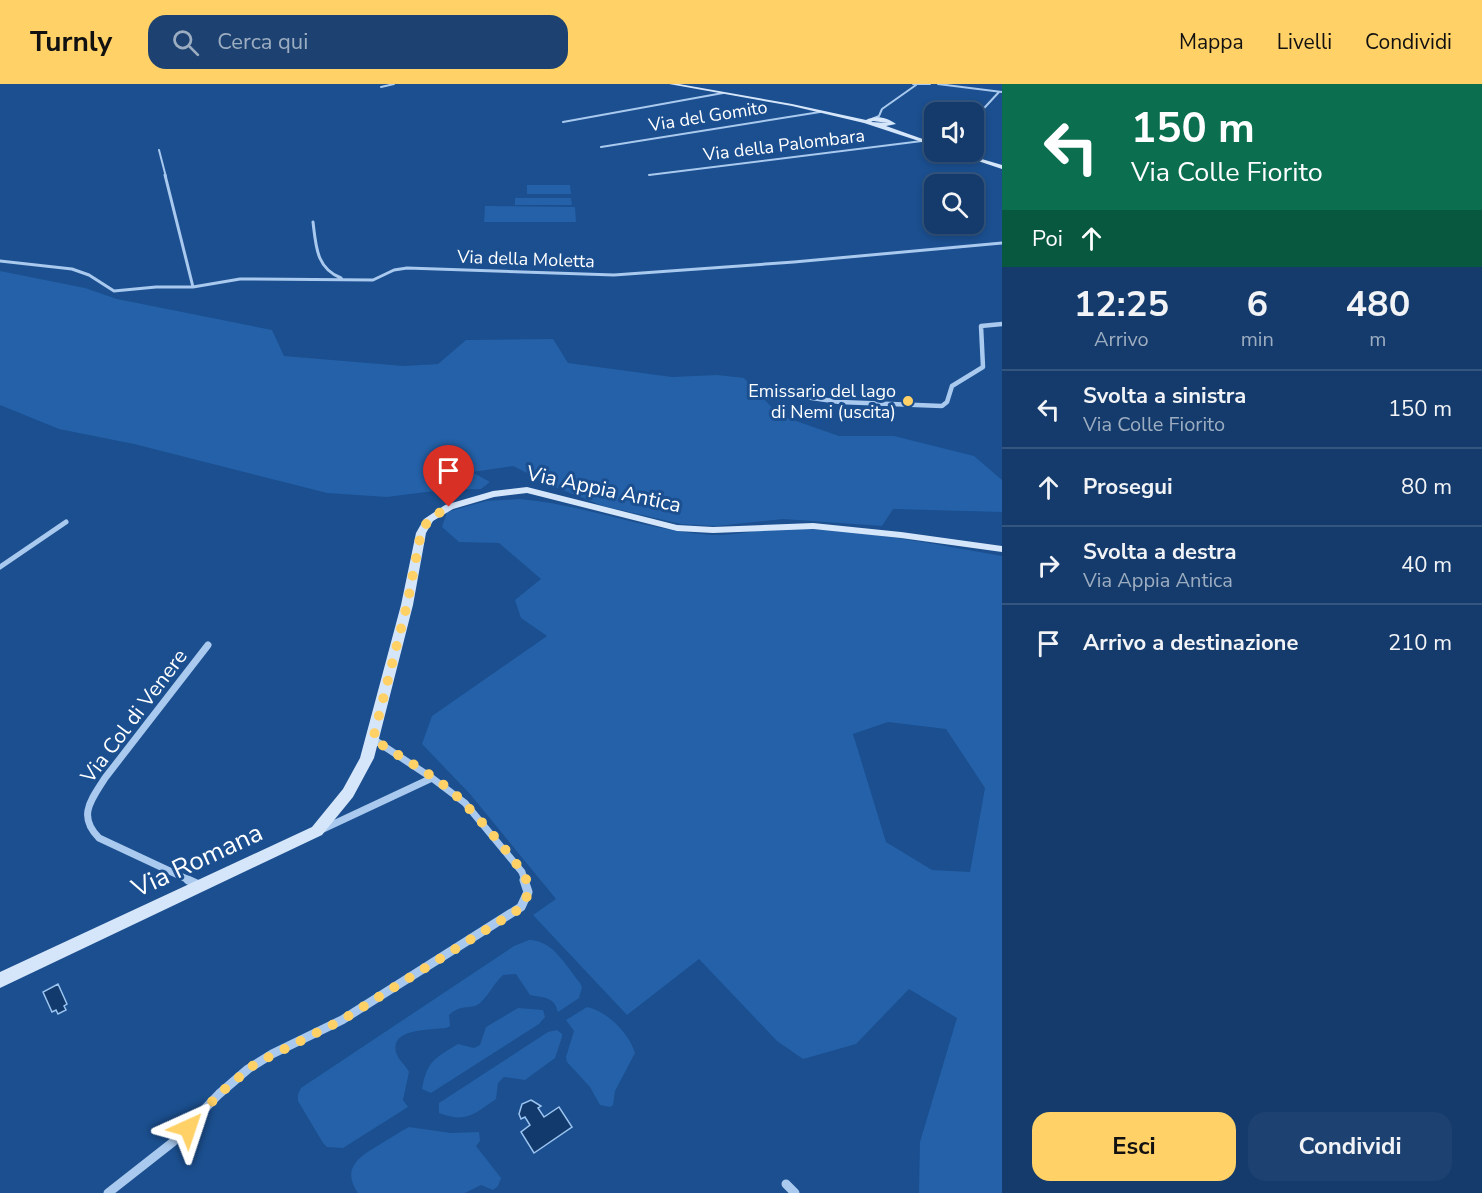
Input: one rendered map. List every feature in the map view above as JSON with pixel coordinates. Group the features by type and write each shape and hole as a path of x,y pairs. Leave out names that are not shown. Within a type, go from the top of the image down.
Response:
{"street":[{"path":"381,87 394,84"},
{"path":"671,84 869,120 889,125 922,141"},
{"path":"911,84 944,85"},
{"path":"938,84 1000,92"},
{"path":"869,120 879,115 882,109 916,85"},
{"path":"984,109 1000,92"},
{"path":"563,122 723,93"},
{"name":"Via del Gomito","path":"601,147 820,112"},
{"path":"879,115 889,125"},
{"path":"869,120 879,125 889,125"},
{"name":"Via della Palombara","path":"649,175 922,141"},
{"path":"159,150 193,287"},
{"path":"984,161 1002,167"},
{"path":"313,222 322,267 330,274 347,280"},
{"name":"Via della Moletta","path":"0,261 72,269 89,275 114,291 156,287 193,287 243,279 375,280 393,271 407,268 584,276 639,274 1002,243"},
{"path":"805,397 840,402 942,406 947,402 952,386 977,373 983,366 980,332 982,326 1002,324"},
{"name":"Via Appia Antica","path":"373,739 407,605 422,530 427,521 436,514 466,501 504,492 527,490 677,528 713,530 779,526 825,527 901,534 1002,549"},
{"path":"0,567 66,522"},
{"name":"Via Col di Venere","path":"199,885 99,838 89,828 87,813 105,778 208,645"},
{"path":"108,1193 173,1142 219,1094 248,1069 361,1009 523,905 528,888 522,872 465,803 373,739"},
{"name":"Via Romana","path":"0,980 317,831 351,788 367,758 373,739"},
{"path":"317,831 432,778"},
{"path":"786,1184 795,1193"}],"shaded area":[{"path":"527,185 570,185 571,194 527,194"},
{"path":"515,198 571,198 572,205 515,205"},
{"path":"485,206 575,207 576,222 484,222"},
{"path":"0,271 85,288 117,299 272,330 284,356 404,366 438,364 466,340 553,339 568,363 672,377 717,375 744,378 779,415 839,436 894,436 974,456 1002,480 1002,512 893,509 882,526 783,519 716,526 681,524 603,506 555,487 513,466 472,472 490,482 481,489 442,490 387,497 327,493 134,444 59,429 0,405"},
{"path":"519,499 543,502 687,533 720,535 771,529 835,531 891,537 1002,556 1002,1193 919,1193 920,1142 957,1018 909,989 856,1044 803,1059 777,1041 699,959 627,1015 533,915 556,899 470,794 422,744 432,716 547,636 521,618 515,600 541,579 499,543 459,542 442,527 447,512 486,501","holes":["888,722 946,729 985,788 970,872 932,870 886,842 853,734"]},
{"path":"529,940 545,944 558,955 582,987 579,998 558,1012 551,1000 530,995 516,974 503,975 480,1003 458,1009 449,1015 450,1026 413,1032 399,1038 396,1052 409,1072 403,1100 408,1107 343,1148 327,1147 298,1101 301,1088 514,946"},
{"path":"58,984 67,1004 64,1006 66,1010 58,1014 56,1010 52,1012 43,992"},
{"path":"587,1007 602,1013 616,1024 628,1038 635,1053 615,1091 613,1105 610,1107 600,1105 590,1087 567,1062 566,1057 574,1031 566,1020"},
{"path":"518,1008 543,1010 545,1017 539,1024 431,1093 422,1089 426,1072 433,1061 458,1044 474,1048 480,1045 486,1027"},
{"path":"557,1030 562,1037 555,1058 525,1080 504,1077 498,1083 496,1099 469,1116 456,1117 439,1113 439,1103 548,1032"},
{"path":"531,1100 541,1106 538,1108 544,1117 559,1107 572,1127 534,1153 521,1132 530,1125 525,1117 521,1119 519,1114 522,1104"},
{"path":"409,1127 451,1133 479,1132 480,1141 476,1146 501,1178 498,1186 493,1190 481,1185 465,1193 358,1193 351,1177 355,1164 365,1154"}],"place":[{"name":"Emissario del lago di Nemi (uscita)","path":"908,401"}],"route":[{"path":"188,1128 219,1094 255,1064 361,1009 521,908 525,902 528,888 522,872 468,806 449,789 373,739 407,605 421,533 429,519 449,507"}]}
